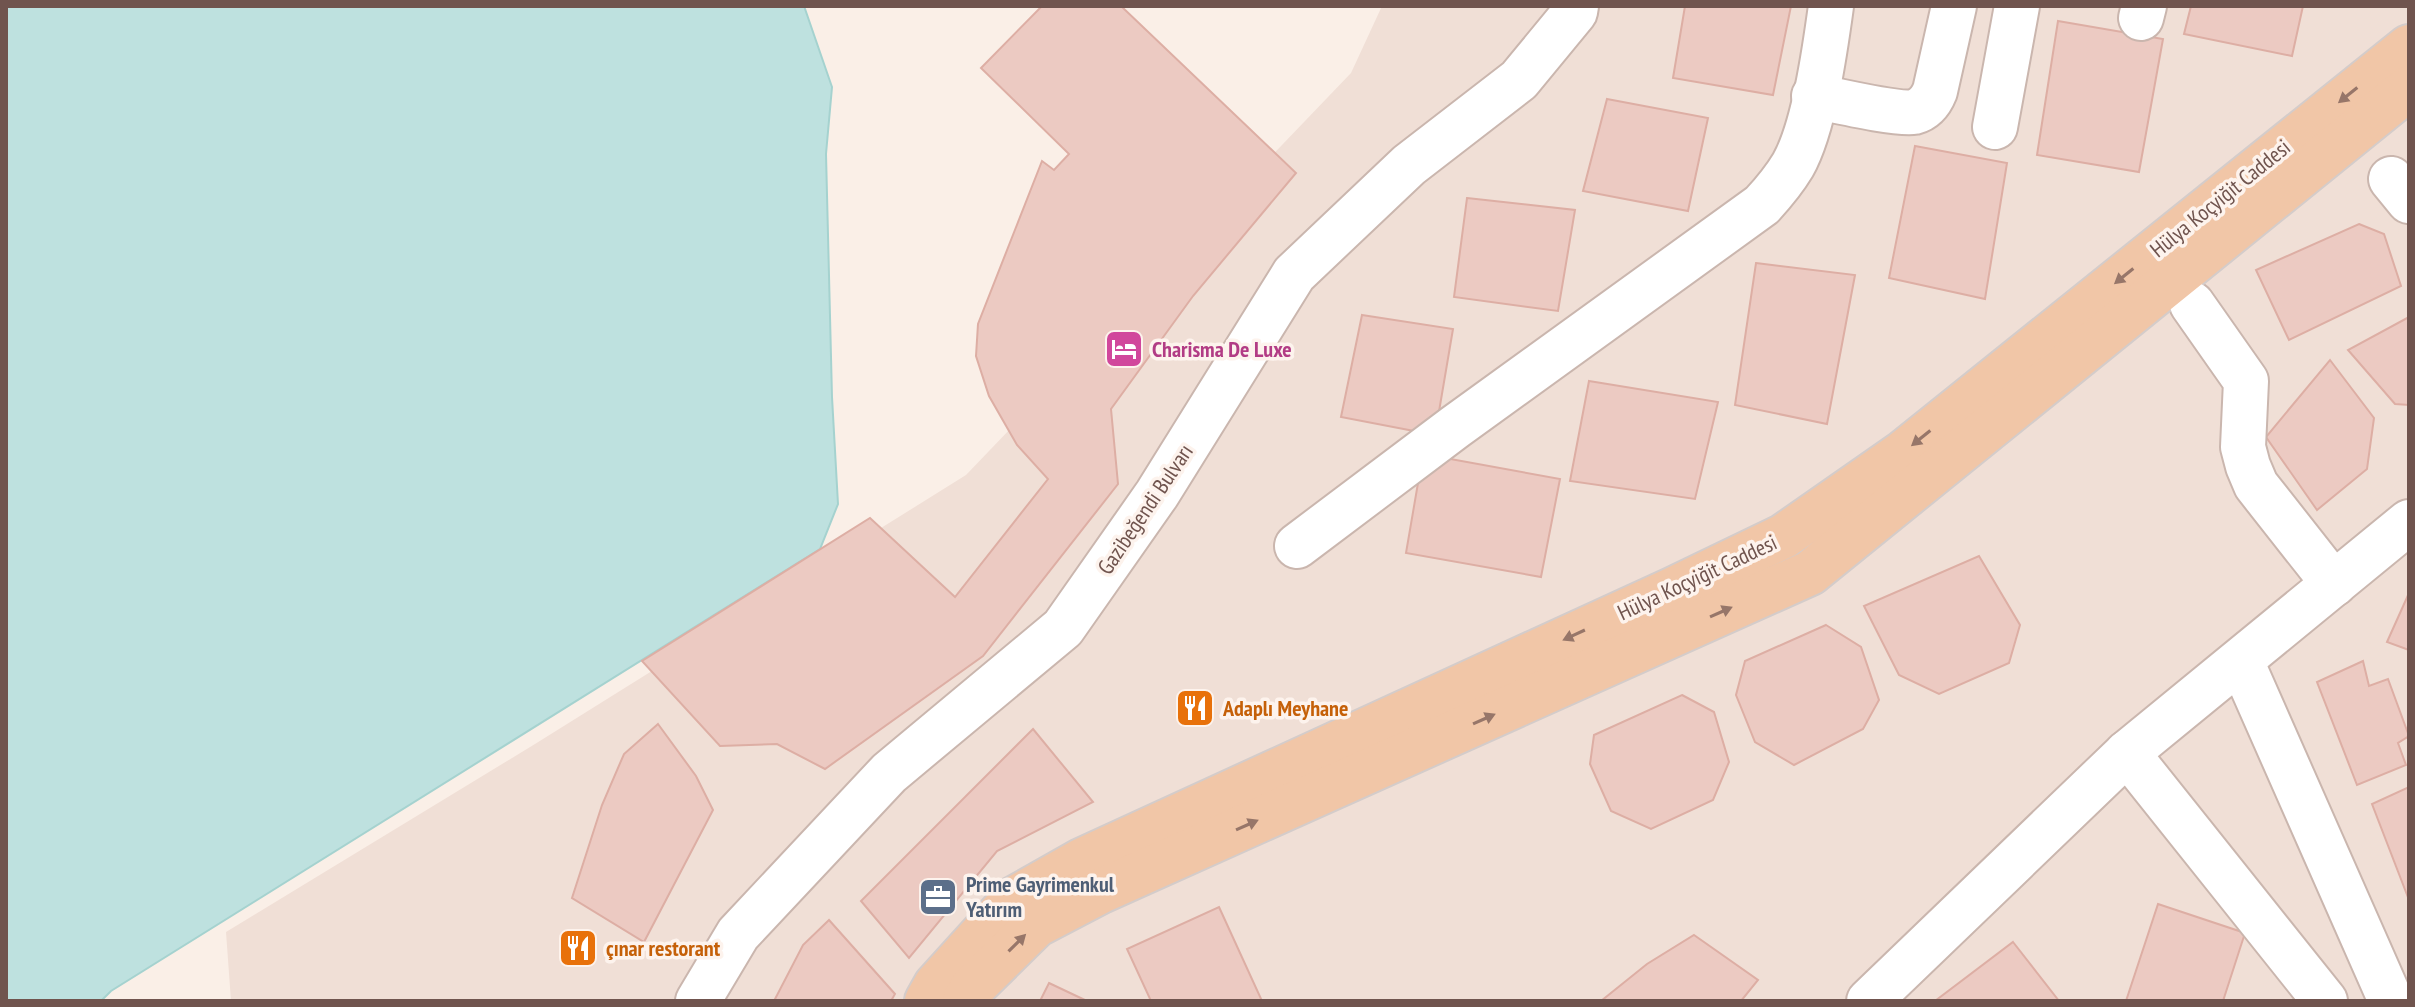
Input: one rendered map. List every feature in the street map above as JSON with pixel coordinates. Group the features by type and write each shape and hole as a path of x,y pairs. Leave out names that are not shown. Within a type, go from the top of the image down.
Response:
{"main road":[{"name":"Hülya Koçyiğit Caddesi","path":"927,1001 936,985 1014,899 1083,860 1784,536 1903,453 2409,47"},
{"name":"Hülya Koçyiğit Caddesi","path":"965,1001 972,988 1036,925 1101,891 1810,573 2409,88"}],"street":[{"name":"Gazibeğendi Bulvarı","path":"698,1001 738,934 889,773 1063,628 1157,494 1294,274 1409,165 1519,80 1575,12 1576,6"},
{"path":"1297,546 1455,427 1762,205 1780,186 1804,142 1826,45 1831,6"},
{"path":"1814,96 1904,112 1922,108 1931,101 1935,91 1954,6"},
{"path":"1995,127 2017,6"},
{"path":"2192,304 2246,381 2243,447 2256,485 2334,584"},
{"path":"1869,1001 2127,753 2409,522"},
{"path":"2241,661 2391,1001"},
{"path":"2127,753 2325,1001"}],"shaded area":[{"path":"1382,6 2409,6 2409,1001 231,1001 226,932 535,744 966,475 1351,73"}],"water":[{"path":"6,6 804,6 832,87 826,154 838,504 820,549 111,991 101,1001 6,1001"}],"building":[{"path":"1042,6 1121,6 1296,173 1193,296 1111,409 1118,484 983,656 825,769 777,744 720,746 642,661 870,518 955,597 1048,479 1017,445 989,396 976,356 978,324 1042,161 1054,170 1069,154 981,68"},
{"path":"1685,6 1791,6 1773,95 1673,78"},
{"path":"2191,6 2303,6 2292,56 2184,34"},
{"path":"2058,21 2163,39 2139,172 2037,155"},
{"path":"1607,99 1708,118 1688,211 1583,191"},
{"path":"1915,146 2007,163 1985,299 1889,278"},
{"path":"1467,198 1575,210 1558,311 1454,297"},
{"path":"2359,224 2384,234 2401,286 2289,340 2256,270"},
{"path":"1756,263 1855,275 1827,424 1735,405"},
{"path":"1362,315 1453,329 1435,435 1341,417"},
{"path":"2409,317 2409,405 2395,404 2348,350"},
{"path":"2330,360 2374,418 2367,469 2317,510 2266,437"},
{"path":"1589,381 1718,402 1695,499 1570,481"},
{"path":"1423,454 1560,479 1541,577 1406,553"},
{"path":"1979,556 2020,625 2009,663 1939,694 1899,675 1864,606"},
{"path":"2409,593 2409,650 2387,642"},
{"path":"1826,625 1861,647 1879,700 1863,729 1794,765 1755,742 1736,695 1745,661"},
{"path":"2363,661 2369,686 2388,679 2409,736 2398,743 2406,765 2357,785 2317,682"},
{"path":"1682,695 1714,712 1729,762 1713,800 1651,829 1611,811 1590,764 1594,735"},
{"path":"658,724 696,776 713,810 644,942 572,898 602,805 624,754"},
{"path":"1033,729 1093,802 997,851 909,958 861,901"},
{"path":"2409,787 2409,900 2372,804"},
{"path":"2158,904 2245,933 2223,1001 2126,1001"},
{"path":"1219,907 1262,1001 1151,1001 1127,949"},
{"path":"829,920 895,994 891,1001 774,1001 803,945"},
{"path":"1694,935 1758,980 1741,1001 1601,1001 1647,964"},
{"path":"2013,942 2059,1001 1935,1001"},
{"path":"1049,983 1087,1001 1040,1001"}],"place":[{"name":"Charisma De Luxe","path":"1124,349"},
{"name":"Adaplı Meyhane","path":"1195,708"},
{"name":"Prime Gayrimenkul Yatırım","path":"938,897"},
{"name":"çınar restorant","path":"578,948"}]}
